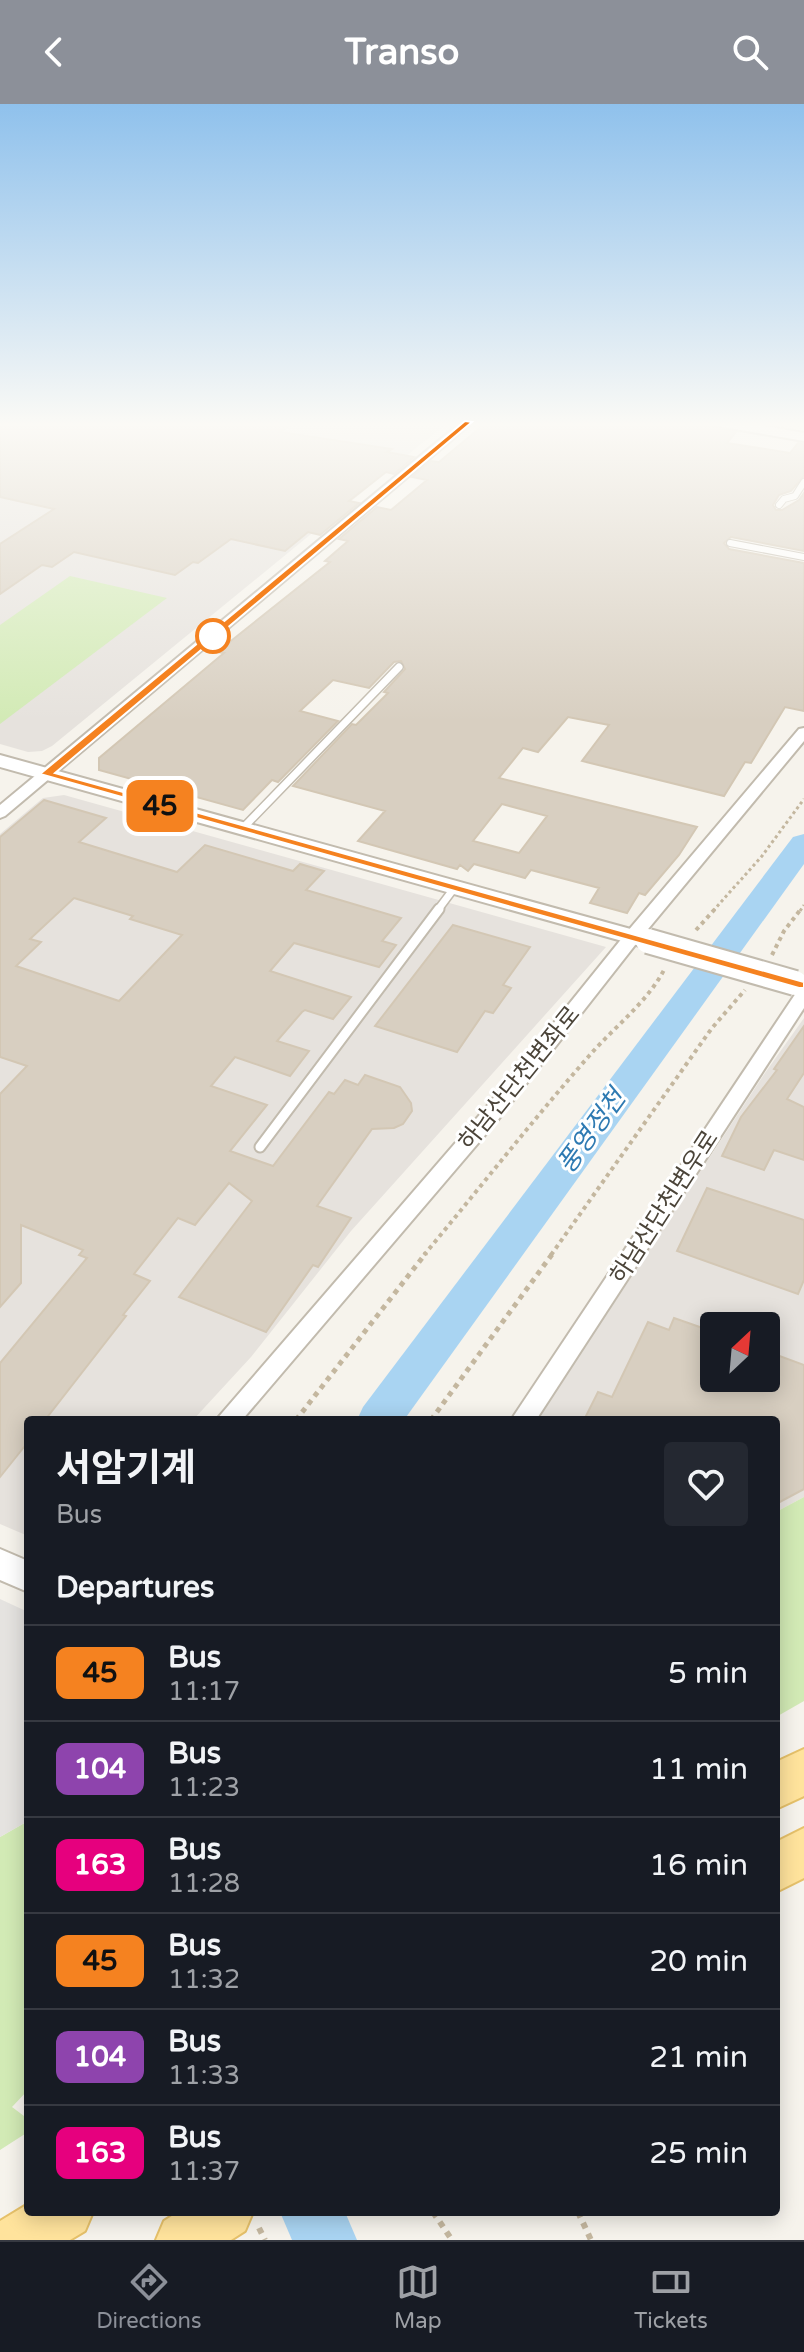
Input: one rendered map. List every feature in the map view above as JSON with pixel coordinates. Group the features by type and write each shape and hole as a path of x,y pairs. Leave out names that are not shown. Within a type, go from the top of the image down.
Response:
{"main road":[{"path":"780,1785 804,1771"},
{"path":"780,1866 804,1851"},
{"path":"19,2240 59,2216"},
{"path":"183,2240 220,2216"}],"street":[{"path":"0,813 348,522"},
{"name":"하남산단천변좌로","path":"231,1416 640,938 804,732"},
{"path":"0,761 640,938 801,987"},
{"name":"하남산단천변우로","path":"526,1416 801,987"},
{"path":"0,1564 24,1575"}],"lane":[{"path":"730,543 804,557"},
{"path":"242,829 399,667"},
{"path":"260,1147 455,887"}],"path":[{"path":"694,932 762,856 804,799"},
{"path":"769,959 784,931 804,905"},
{"path":"299,1416 395,1290 588,1057 624,1017 654,990 667,965"},
{"path":"434,1416 529,1289 691,1058 734,1000 749,986"},
{"path":"436,2216 452,2240"},
{"path":"580,2216 591,2240"}],"shaded area":[{"path":"0,522 326,522 52,746 42,751 28,752 0,744"},
{"path":"64,795 606,947 351,1231 251,1357 197,1416 24,1416 24,1534 0,1524 0,834 43,798"},
{"path":"804,1018 804,1497 780,1510 780,1416 540,1416"},
{"path":"0,1599 24,1610 24,1823 0,1837"}],"green space":[{"path":"70,576 167,598 0,724 0,625"},
{"path":"804,1497 804,1701 780,1715 780,1510"},
{"path":"24,1823 24,2094 12,2107 24,2116 24,2135 0,2150 0,1837"}],"building":[{"path":"34,522 336,522 320,535 308,532 285,551 231,539 175,575 74,552 52,567 42,565 0,594 0,544"},
{"path":"360,522 804,522 804,551 731,537 724,543 729,549 804,563 804,711 785,707 751,763 745,762 724,796 582,761 609,725 568,717 538,752 523,748 499,778 697,827 679,855 645,895 639,893 627,913 590,903 599,888 531,870 525,878 474,864 468,871 460,865 457,869 358,841 385,811 293,786 352,724 356,725 388,693 384,692 405,669 401,661 394,662 369,688 333,680 300,711 338,721 278,782 272,780 243,810 99,770 99,758 224,653 217,652 330,562 325,561 348,541 339,539","holes":["502,804 547,816 519,853 473,841"]},
{"path":"44,800 106,818 79,842 177,872 205,845 293,871 300,864 324,871 306,890 401,918 382,941 396,945 379,967 294,943 270,971 351,997 333,1019 305,1010 277,1041 309,1051 290,1076 235,1057 211,1086 267,1105 230,1151 273,1166 329,1092 334,1094 345,1080 358,1085 365,1075 400,1087 411,1103 412,1111 403,1124 394,1128 372,1129 317,1206 351,1218 318,1267 313,1265 266,1332 179,1297 252,1201 229,1183 195,1225 178,1218 134,1274 150,1281 48,1416 24,1416 24,1447 0,1477 0,1363 87,1258 79,1255 83,1250 21,1225 21,1283 0,1307 0,1094 27,1066 0,1057 0,837","holes":["74,898 133,916 130,919 182,935 119,1001 16,966 41,942 30,939"]},
{"path":"453,925 530,947 503,985 511,988 493,1013 485,1011 457,1052 375,1026"},
{"path":"804,1026 804,1073 787,1099 804,1107 804,1160 774,1150 764,1170 722,1156 741,1117 777,1070 774,1069"},
{"path":"707,1188 804,1220 804,1280 798,1294 677,1251"},
{"path":"674,1318 700,1327 700,1392 780,1392 780,1356 804,1365 804,1489 780,1502 780,1416 586,1416 598,1392 612,1397 648,1322 669,1330"}],"waterway":[{"name":"풍영정천","path":"382,1416 804,843"},
{"name":"풍영정천","path":"314,2216 325,2240"}],"bus line":[{"name":"45","path":"350,522 46,774 804,985"}]}
